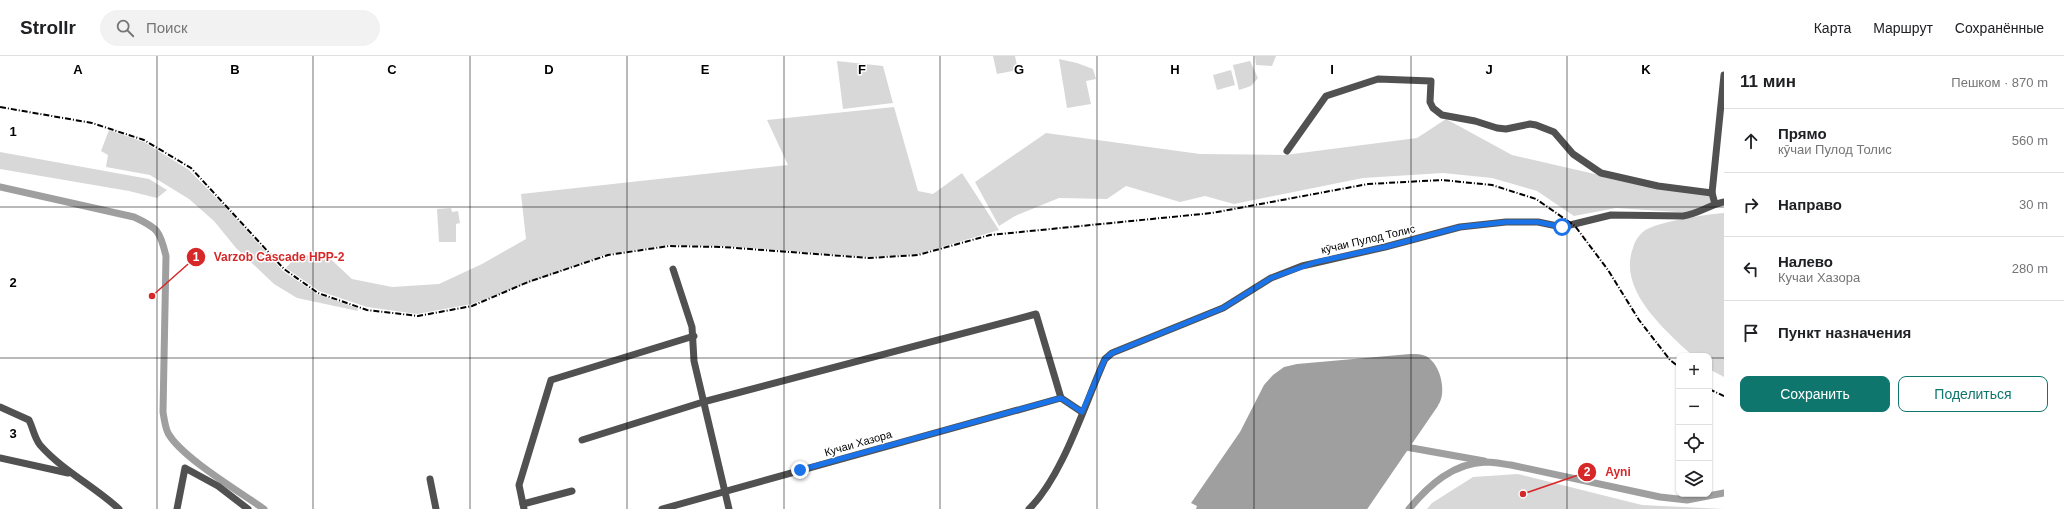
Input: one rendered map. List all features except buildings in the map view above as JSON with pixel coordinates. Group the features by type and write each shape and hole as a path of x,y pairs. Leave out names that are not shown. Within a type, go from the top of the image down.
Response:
{"street":[{"path":"1716,204 1712,193 1724,75"},
{"path":"1287,151 1326,96 1348,87 1362,85 1378,79 1431,81 1430,102 1433,108 1442,115 1506,129 1530,124 1536,125 1554,132 1574,154 1600,173 1658,186 1712,193"},
{"name":"кӯчаи Пулод Толис","path":"1029,509 1048,486 1059,466 1105,359 1112,353 1223,308 1271,278 1309,264 1385,247 1460,227 1506,222 1538,222 1562,227 1611,215 1694,215 1716,204 1724,202"},
{"path":"673,269 691,320 694,336 694,361 729,509"},
{"path":"582,440 703,402 1036,314 1061,398 1082,412"},
{"path":"572,491 524,507 519,485 551,380 694,336"},
{"name":"Кучаи Хазора","path":"662,509 725,490 1061,398"},
{"path":"0,407 29,420 35,438 70,474 110,506 119,509"},
{"path":"0,458 70,474"},
{"path":"177,509 185,468 218,486 248,509"},
{"path":"430,480 436,509"}],"shaded area":[{"path":"993,56 1015,56 1018,70 997,74"},
{"path":"1255,56 1276,56 1272,66 1256,65"},
{"path":"1059,59 1077,63 1093,69 1096,79 1086,81 1091,104 1067,108"},
{"path":"837,61 883,66 893,103 843,109"},
{"path":"1250,61 1258,78 1251,86 1239,90 1233,65"},
{"path":"1231,70 1235,85 1217,90 1213,75"},
{"path":"894,107 918,191 933,194 962,173 999,230 918,254 868,257 723,246 669,245 607,254 472,304 417,314 367,307 319,291 286,268 293,260 322,251 352,279 392,287 439,284 482,264 526,239 521,194 788,165 767,120"},
{"path":"1446,119 1512,155 1599,175 1710,195 1712,202 1693,213 1616,208 1574,216 1537,191 1492,178 1443,173 1363,178 1234,204 1205,196 1180,202 1126,186 1107,199 1059,198 1015,216 999,226 975,182 1046,133 1200,154 1285,155 1417,138"},
{"path":"109,130 144,142 189,170 231,213 283,271 317,294 357,308 358,311 297,298 274,284 236,248 214,221 189,199 150,175 106,167 108,155 101,151"},
{"path":"0,152 149,179 167,190 157,198 129,191 0,169"},
{"path":"451,208 452,212 458,211 460,223 456,224 456,242 439,242 437,209"},
{"path":"1724,213 1724,377 1712,371 1712,353 1690,353 1658,322 1638,294 1632,279 1630,264 1633,248 1638,237 1644,231 1659,225 1695,217"},
{"path":"1410,354 1424,355 1435,364 1440,375 1442,387 1441,399 1439,404 1434,402 1361,509 1196,509 1197,506 1191,503 1240,432 1264,385 1273,375 1284,367 1297,364"},
{"path":"1518,474 1642,505 1724,509 1427,509 1432,503 1473,477"}],"waterway":[{"path":"0,187 134,217 148,224 157,231 162,241 166,256 163,412 167,431 185,453 264,509"},
{"path":"1363,509 1435,404 1436,393"},
{"path":"1406,447 1484,461"},
{"path":"1409,509 1433,484 1452,471 1474,463 1486,462 1511,465 1660,497 1687,500 1724,493"}],"railway":[{"path":"0,107 92,123 144,140 191,168 284,269 318,293 367,310 418,316 472,306 528,282 608,255 669,246 723,247 869,258 918,255 990,235 1212,213 1368,184 1442,180 1492,185 1536,199 1575,226 1608,270 1639,320 1670,360 1676,365"},
{"path":"1712,390 1724,396"}],"place":[{"name":"Varzob Cascade HPP-2","path":"152,296"},
{"name":"Ayni","path":"1523,494"}],"route":[{"path":"800,470 1061,398 1082,412 1105,359 1112,353 1223,308 1271,278 1302,266 1385,247 1460,227 1506,222 1538,222 1562,227"}]}
